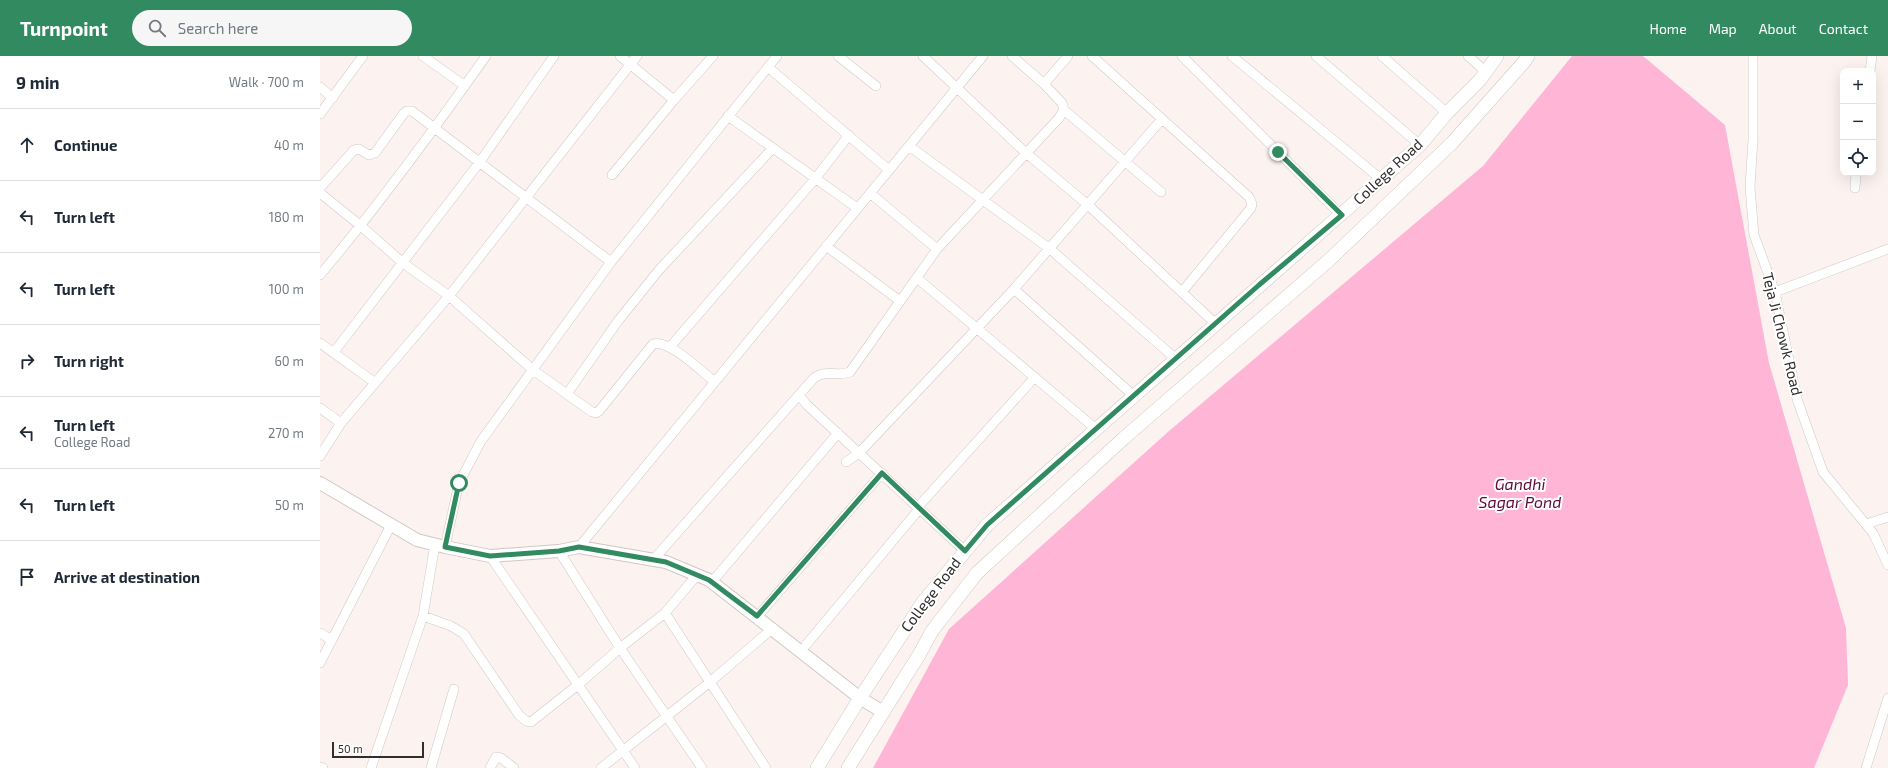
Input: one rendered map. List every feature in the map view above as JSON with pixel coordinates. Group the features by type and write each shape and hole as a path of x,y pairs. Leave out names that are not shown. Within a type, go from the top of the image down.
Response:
{"main road":[{"name":"College Road","path":"817,768 860,698 923,602 987,525 1176,358 1382,180 1402,159 1420,145 1447,113 1480,80 1497,56"},
{"name":"College Road","path":"848,768 932,631 977,573 1124,438 1333,255 1452,143 1528,56"}],"street":[{"path":"320,114 363,56"},
{"path":"423,56 465,86"},
{"path":"320,276 361,226 435,128 486,56"},
{"path":"334,352 479,163 553,56"},
{"path":"620,56 674,100"},
{"path":"320,456 341,423 374,382 449,296 629,64 637,56"},
{"path":"612,175 674,100 713,56"},
{"path":"838,56 876,86"},
{"path":"923,56 1026,153 1088,204 1216,324"},
{"path":"579,547 983,56"},
{"path":"1012,56 1062,102 1064,110 1161,192"},
{"path":"1044,84 1068,56"},
{"path":"1092,56 1249,197 1252,204 1251,208 1182,292"},
{"path":"1182,56 1342,215"},
{"path":"1232,56 1382,180"},
{"path":"1316,56 1420,145"},
{"path":"1382,56 1447,113"},
{"path":"1468,56 1486,72"},
{"name":"Teja Ji Chowk Road","path":"1753,56 1753,139 1750,187 1754,235 1775,292 1797,399 1823,472 1839,494 1873,533 1888,565"},
{"path":"1870,68 1872,56"},
{"path":"371,768 423,616 440,546 459,483 481,441 611,262 772,60 849,136 889,170"},
{"path":"320,87 333,98"},
{"path":"654,560 818,375 825,373 845,374 850,372 937,249 1059,118 1064,110"},
{"path":"320,188 354,150 359,149 369,155 375,153 407,111 412,111 611,262"},
{"path":"728,116 858,208"},
{"path":"846,462 859,453 1014,289 1162,119"},
{"path":"670,347 816,179 849,136"},
{"path":"909,146 1050,249 1176,358"},
{"path":"567,394 618,320 659,270 773,148"},
{"path":"1855,188 1856,176"},
{"path":"320,193 361,226 403,263 449,296 533,370 592,412 596,413 653,344 658,343 670,347 715,382"},
{"path":"870,193 937,249"},
{"path":"826,246 900,301"},
{"path":"1775,292 1888,249"},
{"path":"917,278 1096,429"},
{"path":"1014,289 1134,396"},
{"path":"320,343 374,382"},
{"path":"806,645 920,508 918,507 1035,377"},
{"path":"799,395 807,405 965,551"},
{"path":"320,408 341,423"},
{"path":"712,582 838,433"},
{"path":"757,616 882,473"},
{"path":"320,483 417,540 440,546 490,556 559,551 579,547 666,562 712,582 773,628 860,698 883,712"},
{"path":"1866,524 1888,517"},
{"path":"320,663 391,525"},
{"path":"559,551 620,648 702,768"},
{"path":"490,556 635,768"},
{"path":"423,616 451,626 464,634 519,715 526,721 531,722 579,684 620,648 665,613 697,575"},
{"path":"665,613 764,765 754,768"},
{"path":"601,768 710,682 773,628"},
{"path":"320,633 332,640"},
{"path":"431,768 454,689"},
{"path":"1866,768 1888,698"},
{"path":"490,768 496,757 501,758 514,768"}],"water":[{"name":"Gandhi Sagar Pond","path":"1572,56 1643,56 1725,125 1769,363 1846,628 1848,685 1814,768 873,768 949,629 1169,431 1483,166"}],"route":[{"path":"459,483 445,547 490,556 559,551 579,547 666,562 709,580 757,616 882,473 965,551 987,525 1259,285 1342,215 1278,152"}]}
